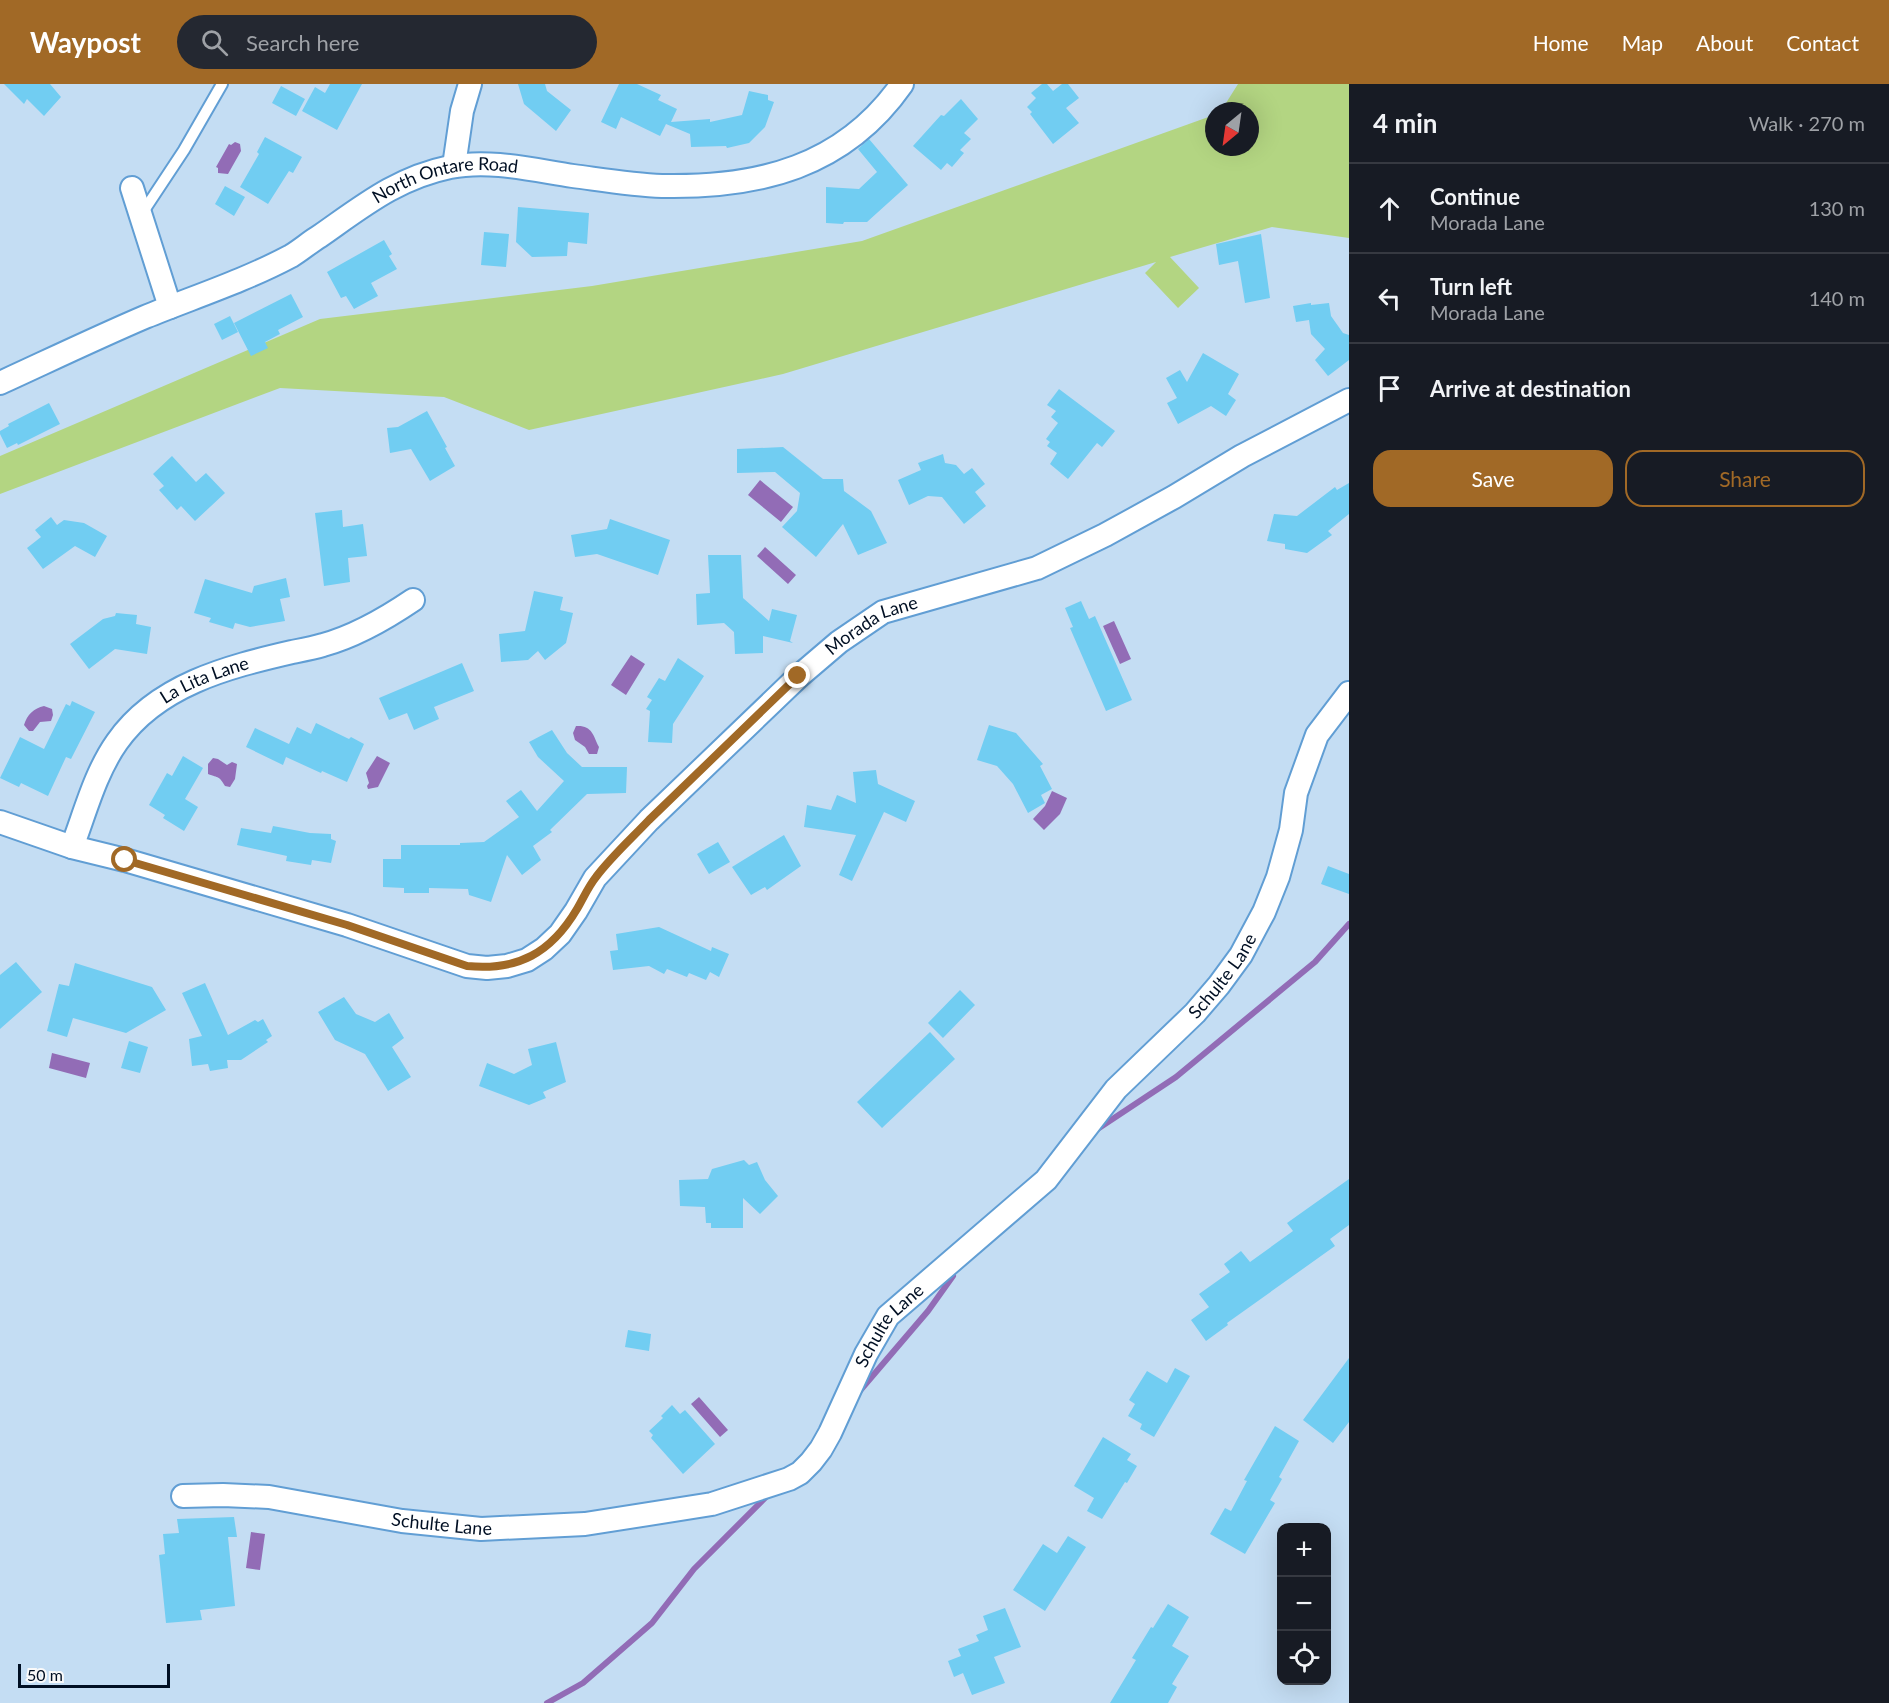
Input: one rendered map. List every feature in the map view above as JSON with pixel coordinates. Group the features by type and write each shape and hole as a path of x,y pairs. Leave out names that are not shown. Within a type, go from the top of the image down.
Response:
{"street":[{"path":"454,166 462,111 470,84"},
{"name":"North Ontare Road","path":"0,383 170,307 241,280 292,255 379,194 428,172 454,166 490,164 660,186 755,179 790,170 823,156 844,143 867,125 902,84"},
{"path":"132,188 170,307"},
{"name":"Morada Lane","path":"0,822 72,847 270,902 467,966 487,968 507,966 527,960 544,949 560,934 595,878 649,820 798,676 839,642 883,612 1037,568 1105,535 1242,456 1349,400"},
{"name":"La Lita Lane","path":"72,847 104,763 132,723 150,707 170,693 193,682 240,666 323,645 358,633 413,600"},
{"name":"Schulte Lane","path":"183,1496 269,1497 402,1521 481,1529 585,1524 712,1504 789,1479 800,1473 812,1462 830,1433 867,1354 888,1316 1046,1180 1116,1089 1195,1013 1235,963 1264,912 1278,878 1291,830 1296,794 1317,735 1349,693"}],"lane":[{"path":"141,215 184,150 222,84"}],"green space":[{"path":"1238,84 1349,84 1349,238 1272,227 1170,257 1199,288 1178,308 1145,273 1156,262 783,374 529,430 444,397 280,388 0,494 0,456 320,319 592,286 862,241 1205,118 1205,156 1259,156 1259,102 1227,102"}],"shaded area":[{"path":"235,142 240,144 241,151 228,174 218,173 216,167 229,144"},
{"path":"760,480 793,507 781,522 748,495"},
{"path":"765,547 796,575 788,584 757,556"},
{"path":"1114,621 1131,659 1120,664 1103,626"},
{"path":"631,655 645,664 626,695 611,685"},
{"path":"44,706 52,709 51,721 40,722 33,731 29,731 24,725 27,718 31,712"},
{"path":"576,726 589,729 599,747 597,754 589,754 585,747 575,740 573,733"},
{"path":"377,756 390,763 378,787 368,789 366,773"},
{"path":"213,758 227,765 232,762 237,764 235,779 230,787 208,774 208,764"},
{"path":"1052,791 1067,798 1060,814 1044,830 1033,819 1045,806"},
{"path":"52,1053 90,1063 86,1078 49,1068"},
{"path":"699,1397 728,1430 720,1437 691,1404"},
{"path":"251,1532 265,1534 260,1570 246,1568"}],"building":[{"path":"4,84 50,84 61,97 44,116 27,99 24,104"},
{"path":"330,84 362,84 337,130 302,111 315,87 325,93"},
{"path":"518,84 545,84 547,91 571,110 556,131 524,104"},
{"path":"619,84 637,84 661,95 658,100 677,109 671,122 710,119 710,122 742,115 749,91 768,95 768,100 774,102 765,127 749,143 727,148 726,146 691,147 690,134 666,124 660,136 621,117 616,129 601,122"},
{"path":"1042,84 1047,84 1053,91 1062,84 1068,84 1079,98 1066,108 1079,123 1053,144 1027,107 1036,98 1031,93"},
{"path":"281,86 305,99 296,116 272,103"},
{"path":"961,99 978,119 964,133 971,139 960,150 964,153 952,167 947,163 941,170 913,146 941,115 944,116"},
{"path":"265,137 302,157 293,173 289,171 268,204 240,187 259,154 257,152"},
{"path":"869,139 908,185 867,222 826,223 826,187 859,189 877,172 858,149"},
{"path":"225,186 245,197 234,216 215,204"},
{"path":"518,207 589,213 587,244 568,242 567,256 532,257 516,242"},
{"path":"484,232 509,234 506,267 481,265"},
{"path":"1261,234 1270,298 1245,303 1238,261 1219,265 1216,244"},
{"path":"384,240 392,254 389,256 397,269 371,283 378,296 354,309 346,296 341,298 327,272"},
{"path":"291,294 303,317 278,330 280,334 265,342 268,348 251,356 234,323"},
{"path":"1311,303 1311,305 1329,303 1331,316 1343,333 1349,335 1349,360 1328,376 1315,360 1325,349 1311,334 1309,320 1296,322 1293,306"},
{"path":"230,316 238,332 222,340 214,324"},
{"path":"1203,353 1239,374 1228,394 1236,400 1226,416 1211,406 1178,424 1167,403 1177,398 1166,378 1180,370 1187,382"},
{"path":"1059,389 1115,431 1102,447 1097,443 1068,479 1050,464 1057,453 1047,446 1050,442 1046,439 1058,423 1051,417 1056,411 1047,405"},
{"path":"49,403 60,424 18,445 17,443 7,448 0,431 9,426 8,424"},
{"path":"427,411 455,466 430,481 411,449 390,453 387,428 398,427"},
{"path":"783,447 823,479 843,479 844,491 871,511 887,543 858,555 843,524 816,557 782,527 797,511 800,493 775,472 737,473 737,449"},
{"path":"943,454 945,463 956,465 964,474 972,468 985,484 975,492 986,506 964,524 942,497 928,496 909,505 898,480 921,470 918,463"},
{"path":"172,456 196,482 206,473 225,493 195,521 181,506 177,510 159,490 164,486 153,474"},
{"path":"1349,483 1349,514 1328,531 1332,535 1307,553 1285,549 1285,544 1267,541 1274,514 1297,516 1335,487 1337,490"},
{"path":"342,510 343,527 363,524 367,556 348,558 350,582 324,586 315,513"},
{"path":"51,517 57,525 64,520 84,523 107,536 95,557 75,546 43,569 27,548 41,537 35,530"},
{"path":"610,519 670,540 658,575 597,554 575,557 571,535 607,529"},
{"path":"708,555 741,555 743,598 769,621 772,609 797,615 790,641 793,643 763,636 763,653 735,654 734,632 724,623 697,625 696,594 710,593"},
{"path":"286,578 290,597 280,599 285,621 250,627 235,623 233,629 209,622 211,618 194,613 205,579 252,593 254,586"},
{"path":"534,591 563,597 560,610 573,613 566,643 545,660 538,651 528,660 501,662 499,634 525,631"},
{"path":"1081,601 1089,619 1095,616 1132,700 1106,711 1070,628 1073,627 1065,608"},
{"path":"116,613 137,615 136,624 151,627 147,654 115,649 89,669 70,644 103,619 115,616"},
{"path":"678,658 704,676 673,724 672,743 648,742 650,711 646,709 652,700 647,697 659,678 665,681"},
{"path":"462,663 474,691 434,707 439,719 414,730 407,713 389,720 379,698"},
{"path":"72,701 95,712 71,759 66,757 48,796 21,783 19,787 0,778 20,737 44,749 66,704 70,706"},
{"path":"316,723 364,744 347,782 286,757 283,765 246,747 255,728 289,744 297,727 311,734"},
{"path":"989,725 1016,733 1043,764 1040,766 1052,789 1041,795 1045,803 1028,813 1013,784 997,766 977,760"},
{"path":"552,730 567,753 582,767 627,767 626,793 587,794 550,830 552,832 533,846 541,860 522,875 507,855 491,902 469,895 468,889 429,888 429,893 404,893 404,888 383,887 383,859 401,859 401,845 460,845 460,843 484,842 519,817 506,801 521,790 537,811 564,781 538,757 529,742"},
{"path":"183,756 203,768 185,799 198,807 184,831 163,818 165,815 149,805 167,773 172,776"},
{"path":"876,770 878,784 915,801 906,822 884,812 852,881 839,875 856,835 804,827 807,805 831,810 837,795 856,803 853,772"},
{"path":"273,826 310,833 331,834 331,839 336,841 331,863 312,860 311,865 286,861 287,856 237,845 241,828 271,833"},
{"path":"784,835 801,866 767,890 765,887 751,895 732,867"},
{"path":"718,842 730,862 709,874 697,854"},
{"path":"1328,866 1349,874 1349,894 1321,884"},
{"path":"659,927 711,951 712,947 729,954 719,977 710,972 706,980 689,973 687,977 667,969 664,974 649,966 613,970 610,951 618,950 616,934"},
{"path":"16,962 42,992 0,1029 0,975"},
{"path":"75,963 152,987 166,1010 126,1033 73,1018 67,1037 47,1031 59,984 69,986"},
{"path":"205,983 228,1035 255,1020 258,1022 263,1019 272,1036 266,1040 268,1042 241,1060 227,1060 228,1068 210,1071 208,1064 192,1066 189,1039 202,1036 182,993"},
{"path":"960,990 975,1005 943,1038 928,1023"},
{"path":"344,997 356,1014 375,1022 389,1013 404,1038 392,1047 411,1077 388,1091 365,1054 335,1040 318,1012"},
{"path":"930,1032 955,1059 882,1128 857,1102"},
{"path":"129,1041 148,1047 140,1073 121,1068"},
{"path":"556,1042 566,1082 543,1092 546,1098 529,1105 479,1086 487,1063 514,1074 532,1065 528,1049"},
{"path":"744,1160 749,1165 757,1162 765,1180 778,1196 760,1214 743,1198 743,1228 711,1228 711,1223 706,1223 705,1207 680,1206 679,1180 708,1179 712,1169"},
{"path":"1349,1179 1349,1225 1330,1239 1335,1246 1227,1323 1228,1325 1206,1341 1191,1320 1209,1307 1199,1294 1230,1272 1224,1264 1241,1251 1250,1262 1293,1231 1287,1223"},
{"path":"628,1330 651,1334 649,1351 625,1347"},
{"path":"1349,1358 1349,1422 1333,1443 1303,1420"},
{"path":"1175,1368 1190,1376 1154,1437 1140,1429 1142,1424 1128,1416 1135,1404 1129,1400 1147,1371 1167,1383"},
{"path":"672,1405 680,1414 685,1410 715,1444 683,1474 651,1438 653,1435 649,1431 663,1418 661,1416"},
{"path":"1275,1426 1299,1441 1279,1477 1282,1479 1270,1500 1275,1503 1245,1554 1210,1534 1225,1508 1231,1511 1247,1481 1244,1480"},
{"path":"1103,1437 1131,1454 1127,1460 1137,1466 1102,1519 1087,1511 1094,1498 1074,1486"},
{"path":"234,1517 237,1537 228,1537 235,1606 200,1610 202,1620 166,1623 159,1555 165,1554 163,1534 179,1533 177,1519"},
{"path":"1068,1536 1086,1547 1045,1611 1013,1590 1043,1544 1057,1553"},
{"path":"1168,1604 1189,1617 1172,1646 1189,1656 1172,1684 1177,1687 1168,1703 1110,1703 1136,1660 1132,1658"},
{"path":"1005,1608 1021,1647 994,1657 1005,1683 972,1695 963,1673 954,1677 948,1661 961,1656 958,1649 979,1641 976,1635 988,1630 983,1616"}],"waterway":[{"path":"1096,1130 1176,1077 1315,962 1349,924"},
{"path":"858,1393 928,1311 953,1276"},
{"path":"547,1703 583,1683 652,1623 694,1569 769,1494"}],"route":[{"path":"125,860 347,925 467,966 487,968 507,966 527,960 544,949 560,934 595,878 649,820 798,676"}]}
